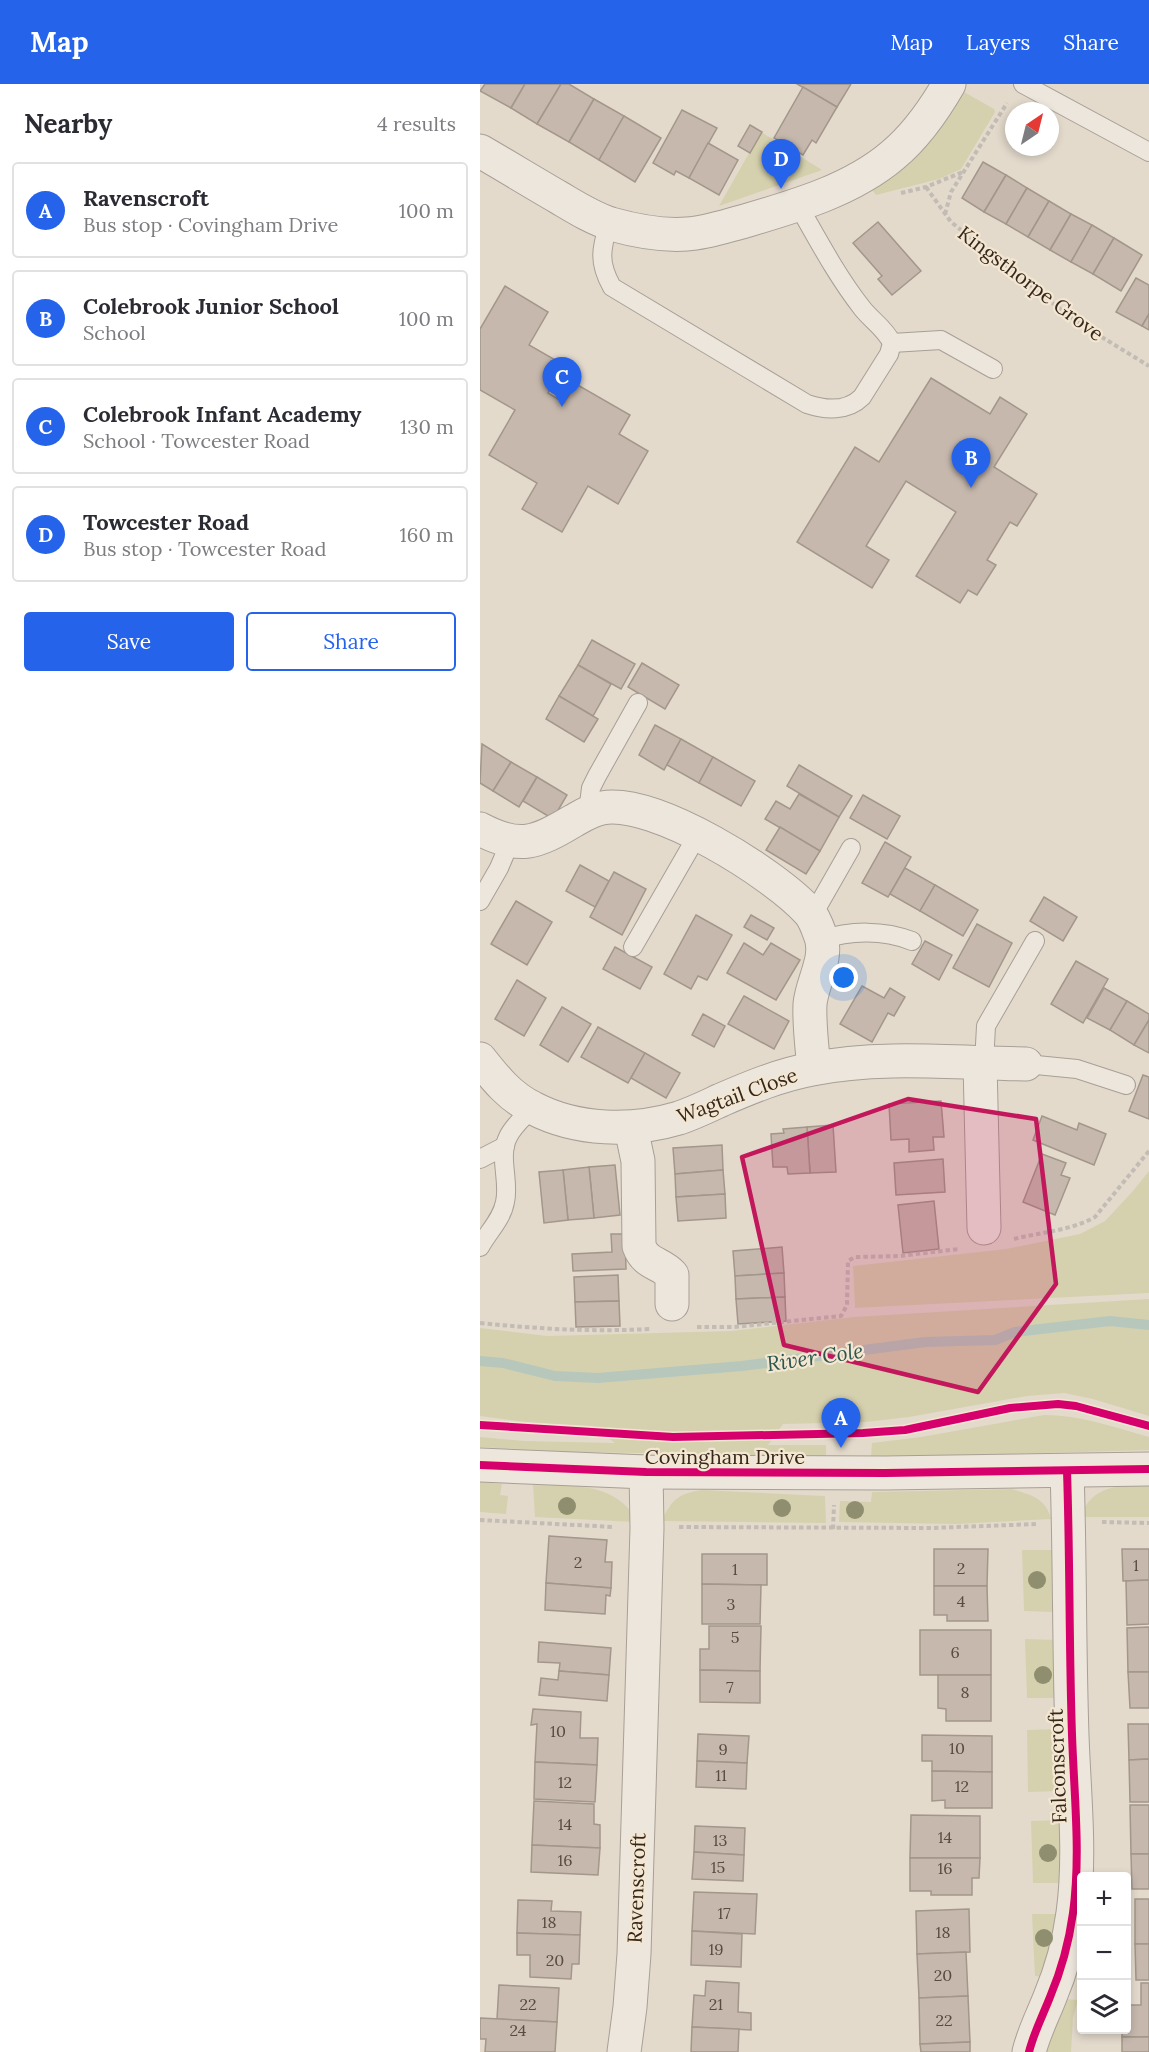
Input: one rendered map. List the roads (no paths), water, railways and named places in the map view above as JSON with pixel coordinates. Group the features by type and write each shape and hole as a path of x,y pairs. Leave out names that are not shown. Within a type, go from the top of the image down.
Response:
{"street":[{"path":"480,151 588,214 609,223 649,233 689,234 721,228 798,205 845,186 869,173 913,137 933,111 949,84"},
{"path":"480,829 499,839 522,842 548,836 588,812 600,808 628,808 674,823 755,868 781,886 816,927 822,958 810,1003 814,1068"},
{"name":"Wagtail Close","path":"480,1059 498,1083 532,1108 553,1117 582,1123 631,1128 680,1118 757,1085 814,1068 885,1062 1026,1064"},
{"path":"982,1064 985,1239"},
{"path":"631,1128 638,1161 639,1246 642,1256 668,1270 672,1275 674,1320"},
{"name":"Covingham Drive","path":"480,1465 645,1472 885,1473 1149,1469"},
{"name":"Falconscroft","path":"1029,2052 1037,2026 1062,1966 1073,1914 1076,1885 1068,1471"},
{"name":"Ravenscroft","path":"624,2052 630,2007 636,1909 647,1528 645,1472"}],"lane":[{"path":"1023,84 1149,152"},
{"path":"609,223 602,248 602,261 612,287 807,404 832,409 856,404 889,354 892,343 888,335 862,309 838,275 798,205"},
{"path":"892,343 941,340 993,369"},
{"path":"588,812 594,782 638,703"},
{"path":"633,947 697,836"},
{"path":"480,901 499,868 510,842"},
{"path":"851,848 816,927 838,934 889,934 912,941"},
{"path":"982,1064 986,1026 1035,941"},
{"path":"1026,1064 1077,1069 1126,1085"},
{"path":"480,1247 500,1216 505,1203 507,1185 505,1146 509,1135 532,1108"},
{"path":"480,1159 505,1146"}],"waterway":[{"name":"River Cole","path":"480,1361 503,1363 555,1376 598,1378 742,1366 925,1342 995,1340 1015,1332 1110,1321 1149,1325"}],"place":[{"name":"Towcester Road","path":"781,189"},
{"name":"Colebrook Infant Academy","path":"562,407"},
{"name":"Colebrook Junior School","path":"971,488"},
{"name":"Ravenscroft","path":"841,1448"}]}
